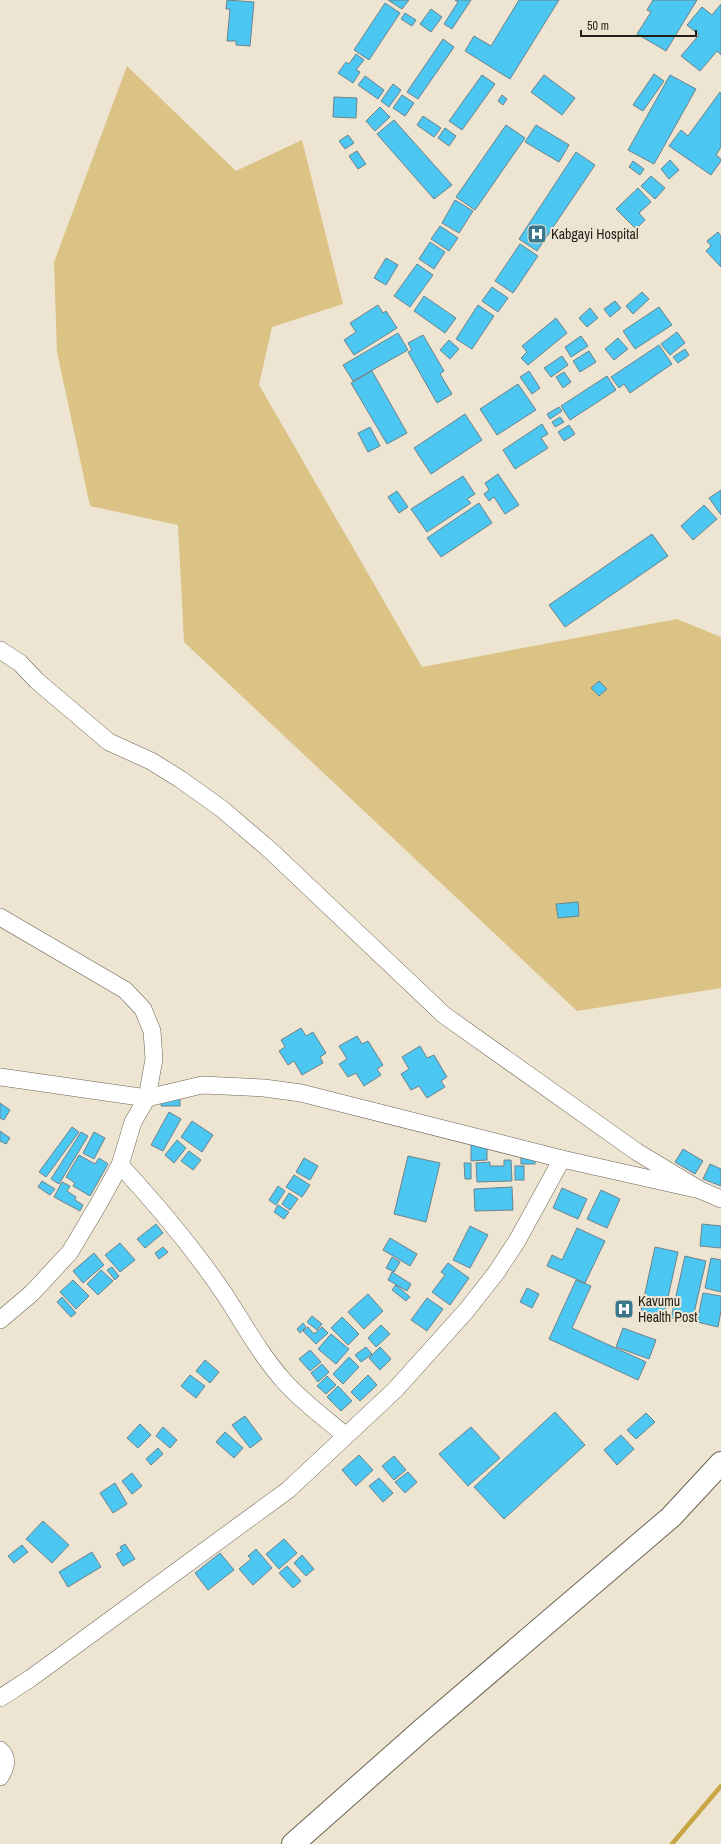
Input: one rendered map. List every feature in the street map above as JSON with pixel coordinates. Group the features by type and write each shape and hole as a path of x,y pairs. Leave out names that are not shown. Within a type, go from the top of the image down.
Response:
{"highway":[{"path":"293,1844 412,1738 671,1517 721,1463"}],"street":[{"path":"0,650 20,663 37,681 110,742 151,761 180,779 222,809 271,851 444,1015 637,1152 700,1190 721,1199"},
{"path":"0,917 125,990 143,1010 152,1031 154,1059 147,1098 133,1122 120,1165 70,1252 32,1293 0,1320"},
{"path":"0,1077 147,1098 202,1085 264,1088 301,1093 562,1159 700,1190"},
{"path":"0,1698 44,1668 288,1490 396,1390 435,1347 496,1273 517,1241 562,1159"},
{"path":"120,1165 153,1201 195,1254 225,1295 263,1356 284,1382 346,1436"},
{"path":"0,1750 6,1759 6,1766 0,1777"}],"shaded area":[{"path":"127,66 236,171 302,140 343,304 272,327 259,385 422,667 677,619 721,637 721,988 577,1011 184,642 178,525 90,506 57,352 54,262"}],"building":[{"path":"227,0 254,2 250,46 236,45 236,41 227,41 230,9 226,9"},
{"path":"388,0 409,0 402,9"},
{"path":"455,0 471,0 452,29 444,24 458,2"},
{"path":"519,0 559,0 510,79 465,51 474,36 491,46"},
{"path":"653,0 697,0 666,51 637,34 651,12 647,10"},
{"path":"385,3 400,13 369,60 354,50"},
{"path":"721,4 721,55 717,51 700,71 681,56 699,35 687,25 702,7 712,15"},
{"path":"431,9 442,17 431,32 420,24"},
{"path":"405,13 416,20 412,26 401,19"},
{"path":"443,39 454,47 418,99 407,92"},
{"path":"356,54 364,60 356,70 360,72 353,83 338,73 346,62 349,64"},
{"path":"654,74 664,81 643,111 633,105"},
{"path":"482,75 495,84 462,130 449,121"},
{"path":"544,75 575,98 562,115 531,92"},
{"path":"670,75 696,89 654,164 628,150"},
{"path":"365,76 384,90 378,99 358,85"},
{"path":"393,84 401,90 389,107 381,101"},
{"path":"720,92 721,147 716,155 721,159 721,161 711,175 669,146 681,130 688,136"},
{"path":"402,95 414,103 405,116 393,108"},
{"path":"502,95 507,99 503,105 498,101"},
{"path":"334,97 357,98 356,118 333,117"},
{"path":"380,107 390,117 375,131 366,121"},
{"path":"423,116 441,128 434,137 417,125"},
{"path":"394,120 452,185 434,199 377,134"},
{"path":"506,125 525,138 475,210 456,197"},
{"path":"536,125 569,145 559,162 525,142"},
{"path":"445,128 456,136 449,146 438,138"},
{"path":"348,135 354,143 345,149 339,141"},
{"path":"357,151 366,164 358,169 349,156"},
{"path":"576,152 595,165 537,251 519,239"},
{"path":"670,160 679,170 669,179 661,169"},
{"path":"633,161 644,169 640,175 629,167"},
{"path":"651,176 665,188 655,199 641,186"},
{"path":"638,188 651,202 639,213 645,220 636,229 616,209"},
{"path":"455,200 473,211 459,233 442,223"},
{"path":"440,226 458,238 449,251 431,239"},
{"path":"718,232 721,236 721,267 706,251 711,246 707,241"},
{"path":"430,242 445,252 434,269 419,259"},
{"path":"520,244 538,256 513,293 495,281"},
{"path":"386,258 398,265 386,285 374,278"},
{"path":"417,264 433,275 410,307 394,296"},
{"path":"492,287 508,298 498,312 482,301"},
{"path":"642,292 649,299 633,314 626,306"},
{"path":"424,296 456,318 445,333 414,311"},
{"path":"615,301 621,308 610,317 604,309"},
{"path":"378,305 383,313 386,311 397,328 354,355 344,340 356,332 350,323"},
{"path":"478,305 494,316 472,349 456,339"},
{"path":"659,307 672,325 635,349 623,331"},
{"path":"590,308 598,318 587,327 579,318"},
{"path":"556,318 567,333 528,365 521,358 527,352 522,346"},
{"path":"677,332 685,343 670,355 661,344"},
{"path":"398,333 408,350 353,381 343,365"},
{"path":"423,335 444,371 440,374 452,394 437,403 408,352 412,350 408,343"},
{"path":"581,336 588,346 571,357 565,347"},
{"path":"618,338 628,349 614,360 605,349"},
{"path":"449,340 459,349 450,359 440,350"},
{"path":"659,345 672,364 630,393 624,384 619,388 611,377"},
{"path":"685,349 689,355 678,363 673,357"},
{"path":"589,351 596,362 580,372 573,361"},
{"path":"562,356 568,365 551,377 544,368"},
{"path":"372,371 407,433 387,444 351,383"},
{"path":"529,371 540,388 532,394 520,377"},
{"path":"564,372 571,382 563,388 556,377"},
{"path":"607,376 616,390 570,420 561,406"},
{"path":"518,384 536,410 497,435 480,409"},
{"path":"559,407 562,411 550,419 547,414"},
{"path":"465,414 482,440 431,474 414,448"},
{"path":"560,417 564,422 555,427 552,422"},
{"path":"542,424 548,434 541,438 548,448 515,469 503,450"},
{"path":"569,425 575,434 564,441 558,432"},
{"path":"370,427 380,446 368,452 358,433"},
{"path":"498,474 519,505 505,514 494,497 489,501 484,494 489,490 485,483"},
{"path":"463,476 475,494 467,499 471,503 427,532 411,509"},
{"path":"721,490 721,515 709,498"},
{"path":"397,491 408,507 399,513 388,497"},
{"path":"479,503 492,523 441,557 427,538"},
{"path":"704,505 717,519 693,540 681,526"},
{"path":"652,534 668,556 565,627 549,605"},
{"path":"599,681 607,689 599,696 591,688"},
{"path":"578,902 579,916 558,918 556,904"},
{"path":"301,1028 306,1036 313,1032 326,1053 320,1057 323,1063 302,1075 294,1061 288,1065 279,1051 285,1047 281,1040"},
{"path":"357,1036 362,1044 368,1041 383,1065 377,1069 381,1075 364,1086 356,1073 348,1077 339,1064 347,1059 339,1046"},
{"path":"420,1046 427,1058 434,1055 447,1077 441,1081 445,1087 427,1098 419,1086 411,1090 401,1074 409,1069 402,1057"},
{"path":"161,1096 180,1097 180,1106 161,1106"},
{"path":"0,1103 10,1110 4,1120 0,1118"},
{"path":"169,1112 181,1119 163,1151 151,1145"},
{"path":"192,1121 213,1135 202,1152 181,1137"},
{"path":"72,1127 79,1132 46,1177 39,1172"},
{"path":"0,1131 10,1138 6,1144 0,1141"},
{"path":"81,1132 88,1136 59,1184 51,1179"},
{"path":"94,1132 105,1138 94,1159 83,1153"},
{"path":"177,1140 186,1148 174,1163 165,1155"},
{"path":"471,1144 487,1144 487,1160 471,1161"},
{"path":"683,1149 703,1161 695,1174 675,1162"},
{"path":"189,1151 201,1160 193,1170 181,1161"},
{"path":"79,1155 95,1164 99,1158 108,1164 90,1196 73,1186 75,1183 66,1177"},
{"path":"408,1156 440,1163 426,1222 394,1214"},
{"path":"521,1157 535,1157 535,1164 521,1164"},
{"path":"304,1158 318,1166 310,1180 296,1172"},
{"path":"504,1160 511,1160 512,1181 477,1182 476,1163 490,1162 490,1166 504,1166"},
{"path":"464,1163 471,1163 471,1179 465,1179"},
{"path":"710,1164 721,1169 721,1186 703,1179"},
{"path":"515,1166 524,1166 524,1180 515,1180"},
{"path":"294,1175 310,1185 302,1197 286,1187"},
{"path":"42,1181 55,1189 50,1195 38,1187"},
{"path":"62,1182 70,1186 67,1191 76,1197 75,1200 83,1205 80,1211 54,1197"},
{"path":"278,1186 285,1191 276,1205 269,1200"},
{"path":"512,1187 513,1210 475,1211 474,1189"},
{"path":"562,1188 587,1199 578,1219 553,1208"},
{"path":"601,1190 620,1199 607,1228 587,1219"},
{"path":"289,1193 298,1199 290,1210 282,1204"},
{"path":"278,1205 289,1212 284,1219 274,1212"},
{"path":"156,1224 163,1233 145,1248 137,1239"},
{"path":"702,1224 721,1226 721,1248 700,1246"},
{"path":"470,1226 488,1235 470,1268 453,1260"},
{"path":"577,1228 605,1241 585,1283 547,1266 552,1255 562,1260"},
{"path":"390,1238 417,1254 410,1266 383,1250"},
{"path":"120,1243 135,1260 120,1272 105,1255"},
{"path":"163,1247 168,1252 159,1259 155,1253"},
{"path":"655,1247 678,1252 664,1316 641,1311"},
{"path":"94,1253 104,1265 83,1283 73,1271"},
{"path":"685,1256 706,1261 692,1322 671,1318"},
{"path":"392,1257 400,1262 394,1272 386,1268"},
{"path":"711,1258 721,1260 721,1292 705,1288"},
{"path":"448,1263 469,1278 450,1305 432,1292 445,1275 441,1272"},
{"path":"112,1267 119,1276 115,1280 107,1270"},
{"path":"101,1270 113,1281 98,1295 87,1284"},
{"path":"392,1272 411,1284 407,1291 388,1280"},
{"path":"73,1280 89,1296 76,1309 60,1292"},
{"path":"576,1280 591,1286 572,1328 646,1362 638,1380 549,1339"},
{"path":"396,1285 410,1297 406,1301 392,1290"},
{"path":"527,1288 539,1294 532,1308 520,1302"},
{"path":"703,1293 721,1296 721,1311 718,1327 697,1322"},
{"path":"368,1294 383,1311 364,1329 348,1312"},
{"path":"62,1297 76,1313 71,1317 57,1302"},
{"path":"427,1298 443,1309 427,1331 411,1320"},
{"path":"312,1316 322,1324 317,1330 307,1322"},
{"path":"342,1317 359,1334 348,1345 331,1328"},
{"path":"303,1323 306,1327 300,1333 297,1329"},
{"path":"381,1325 390,1334 376,1347 368,1338"},
{"path":"308,1327 314,1334 322,1327 328,1333 316,1344 303,1331"},
{"path":"623,1328 656,1340 649,1359 616,1347"},
{"path":"331,1334 349,1349 336,1364 318,1349"},
{"path":"366,1347 372,1354 361,1362 355,1355"},
{"path":"380,1347 391,1359 380,1370 369,1358"},
{"path":"310,1350 321,1362 310,1371 299,1359"},
{"path":"349,1357 359,1367 343,1384 333,1374"},
{"path":"205,1360 219,1372 210,1383 196,1371"},
{"path":"322,1364 329,1372 318,1382 311,1373"},
{"path":"190,1375 205,1386 196,1398 181,1386"},
{"path":"368,1375 377,1385 360,1401 351,1392"},
{"path":"327,1376 336,1385 326,1394 317,1386"},
{"path":"338,1386 352,1401 341,1411 327,1397"},
{"path":"555,1412 585,1445 504,1519 474,1487"},
{"path":"646,1413 655,1422 636,1439 627,1430"},
{"path":"245,1416 262,1439 250,1448 232,1425"},
{"path":"140,1424 151,1435 138,1448 127,1438"},
{"path":"163,1427 177,1440 170,1448 156,1436"},
{"path":"471,1427 500,1458 468,1486 439,1454"},
{"path":"225,1432 243,1448 234,1458 216,1442"},
{"path":"621,1435 634,1449 617,1465 604,1450"},
{"path":"158,1448 163,1454 151,1465 146,1459"},
{"path":"359,1455 373,1470 356,1486 342,1470"},
{"path":"394,1456 406,1470 394,1480 382,1466"},
{"path":"408,1472 417,1482 405,1493 395,1482"},
{"path":"132,1473 142,1486 132,1494 122,1481"},
{"path":"379,1478 393,1493 383,1502 369,1486"},
{"path":"115,1483 127,1504 113,1513 100,1493"},
{"path":"43,1521 69,1545 52,1563 26,1539"},
{"path":"284,1539 297,1553 279,1569 266,1554"},
{"path":"125,1544 135,1559 123,1566 116,1554 122,1551 120,1547"},
{"path":"22,1545 28,1552 14,1563 8,1556"},
{"path":"256,1549 272,1568 253,1585 239,1569 251,1559 248,1556"},
{"path":"92,1552 101,1567 68,1587 59,1572"},
{"path":"220,1553 234,1570 208,1590 195,1573"},
{"path":"302,1555 314,1569 306,1576 294,1563"},
{"path":"287,1566 301,1581 293,1588 279,1573"}],"waterway":[{"path":"672,1844 721,1786"}],"place":[{"name":"Kabgayi Hospital","path":"537,234"},
{"name":"Kavumu Health Post","path":"624,1309"}]}
